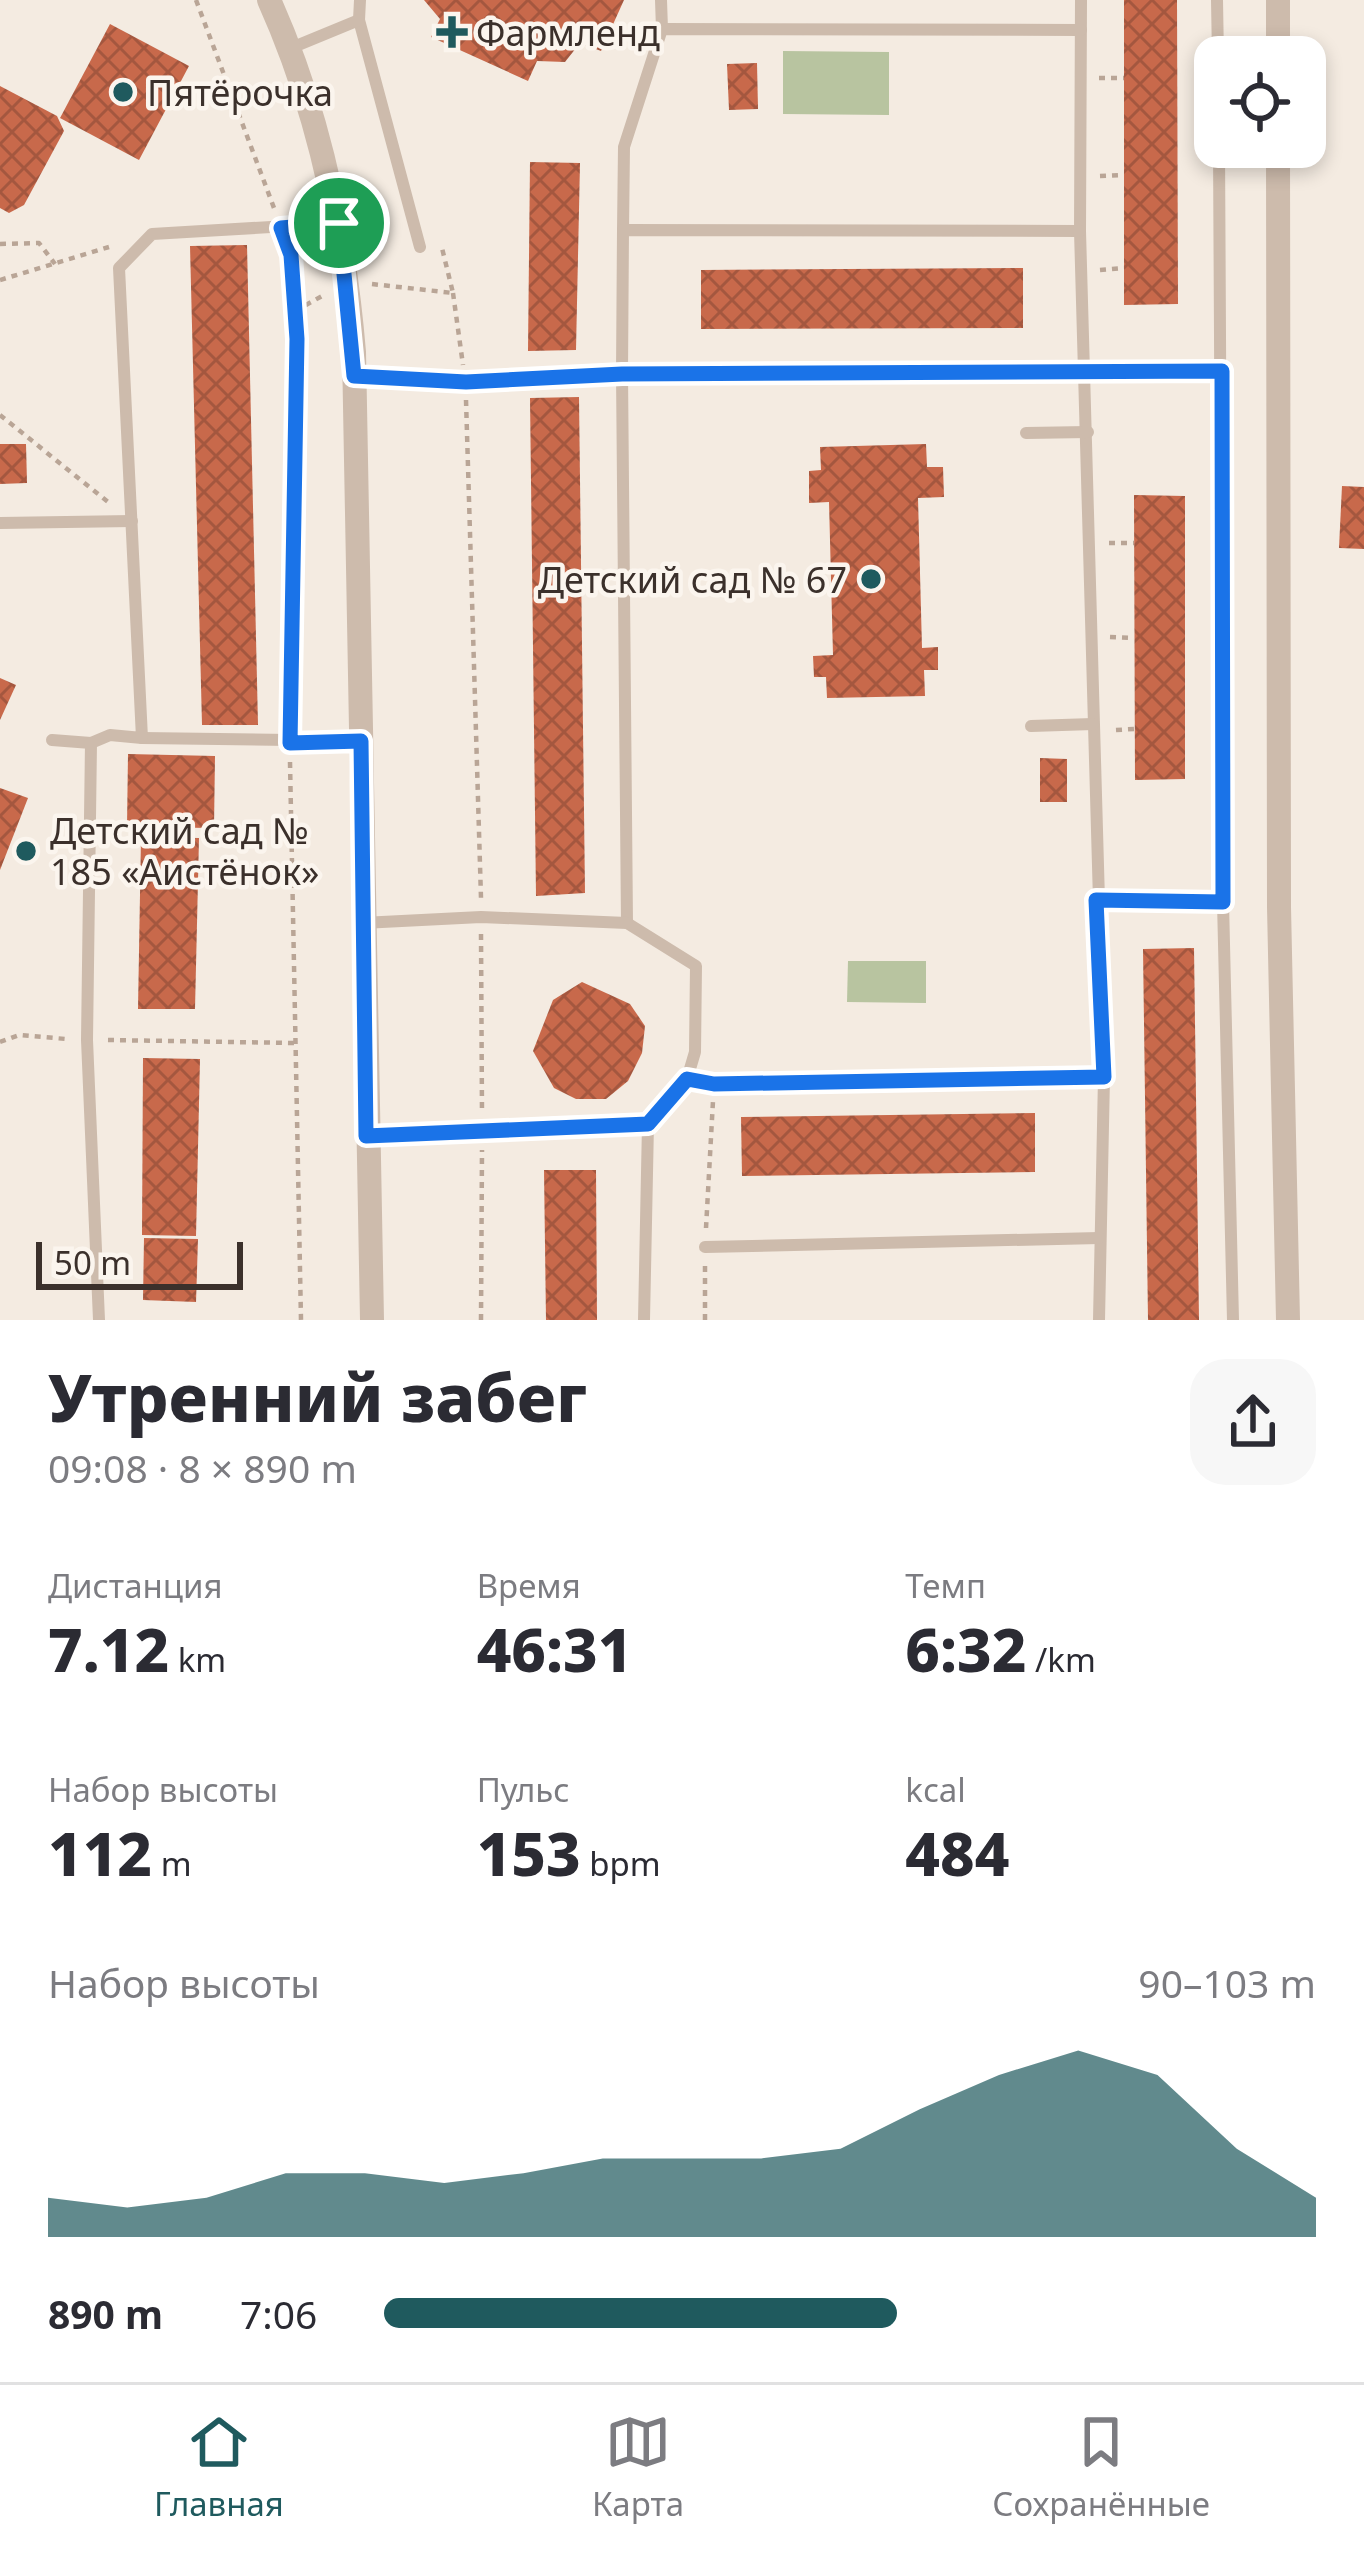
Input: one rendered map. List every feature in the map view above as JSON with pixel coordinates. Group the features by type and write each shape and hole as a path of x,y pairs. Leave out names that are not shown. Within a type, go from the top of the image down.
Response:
{"street":[{"path":"269,0 291,48 339,223 354,376 372,1320"},
{"path":"1278,0 1278,36"},
{"path":"1278,168 1279,907 1288,1320"}],"lane":[{"path":"360,0 359,20 420,247"},
{"path":"627,922 624,146 662,29 661,0"},
{"path":"1081,0 1080,231 1104,1077 1099,1320"},
{"path":"1217,0 1218,36"},
{"path":"291,48 359,20"},
{"path":"662,29 1081,30"},
{"path":"1219,168 1223,902 1233,1320"},
{"path":"142,737 118,268 152,233 339,223"},
{"path":"623,230 1080,231"},
{"path":"1087,370 1222,371"},
{"path":"354,376 466,382 622,374"},
{"path":"1026,433 1088,432"},
{"path":"0,523 132,521"},
{"path":"1031,726 1093,724"},
{"path":"52,740 92,743 110,735 290,743 361,741"},
{"path":"92,743 87,1040 99,1320"},
{"path":"1096,900 1223,902"},
{"path":"362,923 482,917 627,922 696,965 695,1052 687,1079 648,1124 644,1320"},
{"path":"687,1079 714,1084 1104,1077"},
{"path":"366,1136 648,1124"},
{"path":"705,1247 1099,1238"}],"path":[{"path":"196,0 291,255 297,339 290,743 301,1320"},
{"path":"0,280 152,233"},
{"path":"0,244 39,243 56,264"},
{"path":"453,293 466,382 482,917 481,1320"},
{"path":"622,374 1087,370"},
{"path":"0,415 132,521"},
{"path":"1090,543 1134,543"},
{"path":"0,1042 19,1035 294,1043"},
{"path":"705,1320 714,1084"}],"green space":[{"path":"783,51 889,52 889,115 783,114"},
{"path":"848,961 926,961 926,1003 847,1002"}],"building":[{"path":"424,0 624,0 601,51 580,43 565,62 537,61 528,81 431,37 440,19"},
{"path":"1124,0 1177,0 1178,304 1124,305"},
{"path":"110,24 189,66 139,160 60,118"},
{"path":"757,63 758,109 729,110 727,64"},
{"path":"0,86 57,116 64,131 24,205 9,213 0,208"},
{"path":"530,162 580,163 576,350 528,351"},
{"path":"247,245 258,725 202,725 190,246"},
{"path":"1023,268 1023,328 701,329 701,270"},
{"path":"579,397 585,893 536,896 530,398"},
{"path":"0,444 26,444 27,483 0,484"},
{"path":"926,444 927,467 943,467 944,497 918,498 922,648 938,647 938,670 924,670 925,696 827,698 826,677 814,677 813,656 833,655 829,502 809,503 809,471 821,470 820,447"},
{"path":"1342,486 1364,487 1364,549 1339,548"},
{"path":"1134,495 1185,496 1185,779 1135,780"},
{"path":"0,678 16,685 0,720"},
{"path":"128,754 215,756 214,828 127,827"},
{"path":"1040,758 1067,759 1067,802 1040,802"},
{"path":"0,788 28,798 0,870"},
{"path":"141,837 199,838 195,1009 138,1009"},
{"path":"1194,948 1199,1320 1148,1320 1143,949"},
{"path":"582,982 630,1004 645,1026 642,1053 628,1081 606,1099 576,1099 554,1088 533,1051 553,1000"},
{"path":"143,1058 200,1059 196,1236 142,1235"},
{"path":"1035,1113 1035,1172 742,1176 741,1117"},
{"path":"544,1170 596,1170 597,1320 546,1320"},
{"path":"144,1238 198,1239 196,1302 143,1300"}],"place":[{"name":"Фармленд","path":"452,32"},
{"name":"Пятёрочка","path":"123,92"},
{"name":"Детский сад № 67","path":"871,579"},
{"name":"Детский сад № 185 «Аистёнок»","path":"26,851"}],"route":[{"path":"339,223 354,376 466,382 622,374 1222,371 1223,902 1096,900 1104,1077 714,1084 687,1079 648,1124 366,1136 361,741 290,743 297,339 291,255 281,228 339,223"}]}
